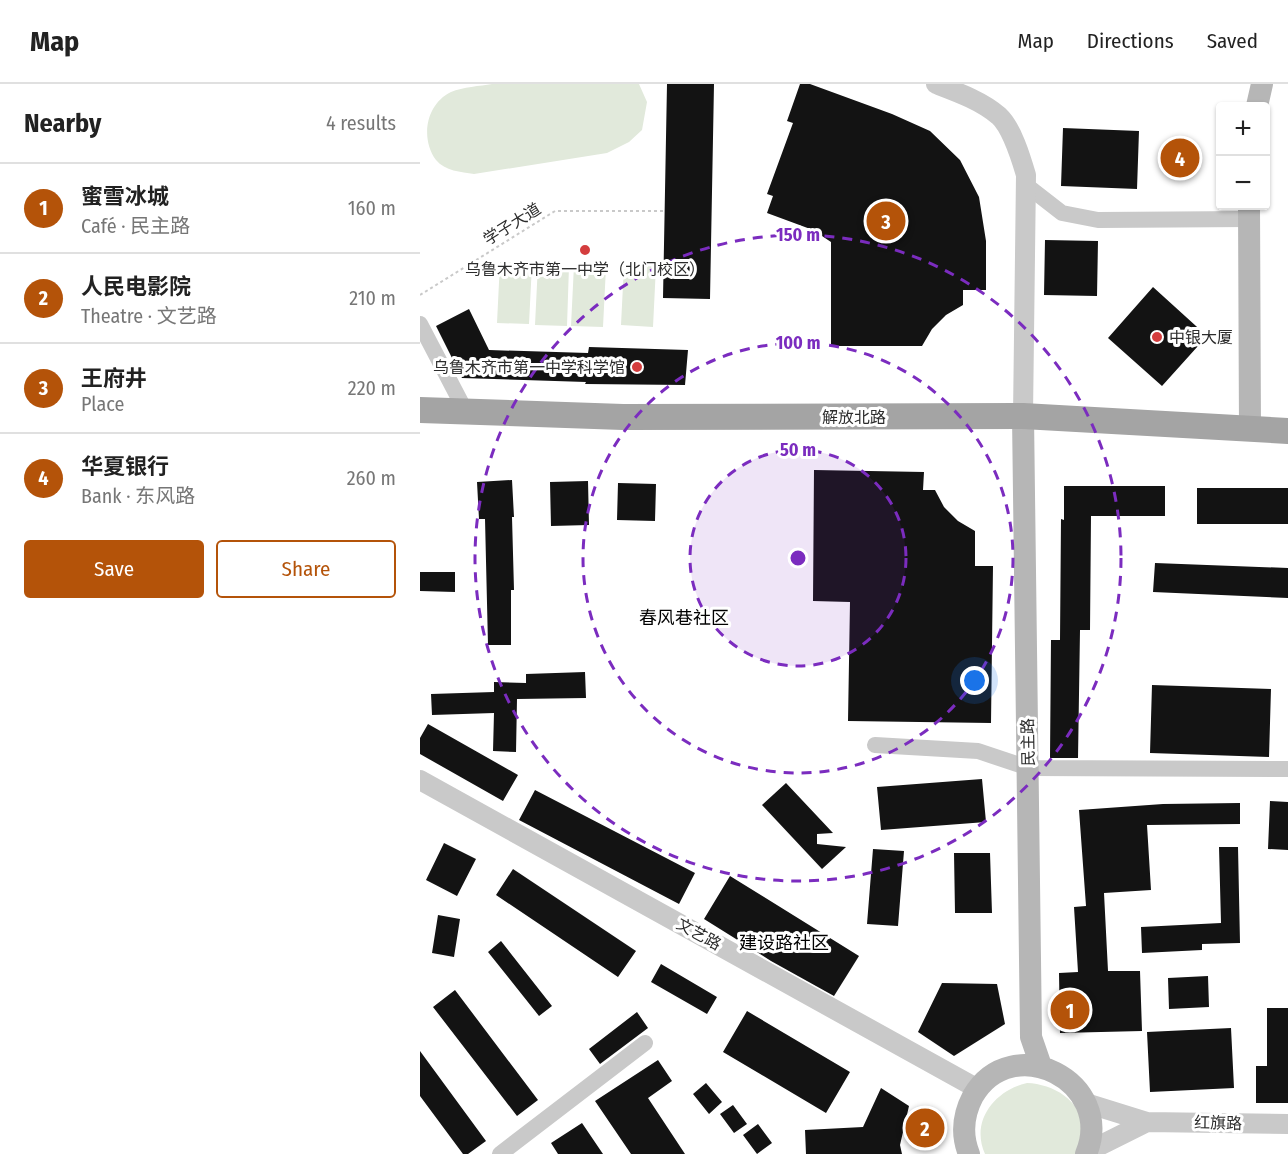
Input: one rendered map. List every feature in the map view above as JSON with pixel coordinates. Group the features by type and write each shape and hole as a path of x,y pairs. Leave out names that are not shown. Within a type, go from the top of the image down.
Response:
{"main road":[{"path":"1248,84 1248,102"},
{"path":"1258,102 1262,84"},
{"path":"1249,212 1250,430"},
{"name":"解放北路","path":"420,410 623,417 1023,416 1288,431"},
{"name":"民主路","path":"1023,416 1031,1037 1041,1066"},
{"path":"969,1154 963,1124 968,1105 978,1089 990,1077 1006,1069 1023,1065 1041,1066 1059,1074 1075,1086 1086,1103 1091,1127 1087,1153"}],"street":[{"path":"936,84 956,91 985,106 1000,117 1021,156 1026,175 1023,416"},
{"path":"1026,185 1062,213 1098,220 1249,212"},
{"path":"420,324 466,412"},
{"path":"875,745 978,751 1029,768 1288,769"},
{"name":"文艺路","path":"420,780 978,1089"},
{"path":"500,1154 645,1043"},
{"path":"1086,1103 1148,1122"},
{"path":"1087,1153 1148,1122"},
{"name":"红旗路","path":"1148,1122 1288,1125"}],"path":[{"name":"学子大道","path":"420,295 555,211 664,211"}],"shaded area":[{"path":"492,84 639,84 647,102 642,130 629,142 607,153 474,174 444,167 436,160 428,142 428,122 431,113 443,97 451,92"},
{"path":"500,262 532,264 529,324 497,323"},
{"path":"538,264 569,266 567,326 535,325"},
{"path":"574,265 606,267 603,327 571,326"},
{"path":"624,265 656,266 653,327 621,325"},
{"path":"1027,1083 1056,1090 1072,1102 1081,1119 1083,1130 1078,1154 985,1154 981,1142 981,1130 988,1109 1005,1092"}],"building":[{"path":"667,84 714,84 710,299 663,298"},
{"path":"800,84 810,84 892,114 930,131 960,160 979,197 986,241 986,290 963,290 963,305 946,315 932,329 922,346 831,346 831,242 813,230 767,213 773,196 767,194 793,123 787,121"},
{"path":"1063,128 1139,131 1137,189 1061,186"},
{"path":"1045,240 1098,241 1097,296 1044,295"},
{"name":"中银大厦","path":"1153,287 1207,336 1162,386 1108,338"},
{"path":"469,309 489,350 588,353 589,347 688,350 685,385 585,384 586,382 462,378 436,326"},
{"path":"814,470 924,472 923,490 935,490 944,507 958,521 975,531 975,566 993,566 991,723 848,721 850,602 813,601"},
{"path":"512,480 514,590 511,590 511,645 488,645 485,519 479,519 477,482"},
{"path":"588,481 589,525 551,526 550,482"},
{"path":"618,483 656,484 655,521 617,520"},
{"path":"1064,486 1165,486 1165,516 1091,516 1090,630 1080,630 1078,758 1050,758 1051,640 1060,640 1061,519 1064,520"},
{"path":"1197,488 1288,488 1288,524 1197,524"},
{"path":"1155,563 1288,568 1288,598 1153,592"},
{"path":"420,572 455,572 455,592 420,591"},
{"path":"585,672 586,698 517,699 516,752 493,751 494,713 432,715 431,694 494,692 494,682 526,683 526,674"},
{"path":"1152,685 1271,689 1269,757 1150,753"},
{"path":"428,724 518,775 503,801 420,754 420,738"},
{"path":"982,779 986,822 881,830 877,787"},
{"path":"786,783 833,833 817,834 817,844 846,847 822,869 762,805"},
{"path":"535,790 695,873 679,904 519,820"},
{"path":"1270,801 1288,802 1288,850 1268,849"},
{"path":"1240,803 1240,824 1147,825 1151,890 1104,893 1108,971 1140,971 1142,1031 1060,1033 1059,973 1078,972 1074,907 1086,906 1079,810 1163,804"},
{"path":"444,843 476,859 457,896 426,880"},
{"path":"1219,847 1238,847 1240,943 1202,944 1202,950 1142,953 1141,927 1221,923"},
{"path":"873,849 904,851 898,926 867,924"},
{"path":"954,853 990,853 992,913 955,913"},
{"path":"513,869 636,951 618,977 496,895"},
{"path":"730,876 859,956 834,996 771,961 704,919"},
{"path":"438,915 460,919 454,957 432,953"},
{"path":"501,941 552,1006 539,1016 488,952"},
{"path":"661,964 717,997 707,1014 651,982"},
{"path":"1208,976 1209,1007 1169,1009 1168,978"},
{"path":"942,983 997,984 1005,1024 954,1056 918,1032"},
{"path":"455,990 538,1100 517,1116 433,1007"},
{"path":"1267,1008 1288,1008 1288,1103 1256,1103 1256,1066 1267,1066"},
{"path":"747,1011 850,1072 826,1113 723,1052"},
{"path":"637,1012 648,1028 600,1064 589,1049"},
{"path":"1231,1028 1234,1088 1150,1092 1147,1032"},
{"path":"420,1051 486,1141 468,1154 463,1154 420,1096"},
{"path":"658,1060 672,1081 648,1098 685,1154 631,1154 595,1101"},
{"path":"706,1083 722,1102 709,1114 693,1094"},
{"path":"881,1088 909,1106 900,1145 902,1154 806,1154 805,1130 863,1127"},
{"path":"733,1105 747,1124 734,1133 720,1114"},
{"path":"582,1123 603,1154 558,1154 551,1143"},
{"path":"758,1124 772,1143 757,1154 743,1135"}],"place":[{"name":"华夏银行","path":"1180,158"},
{"name":"王府井","path":"886,221"},
{"name":"乌鲁木齐市第一中学（北门校区）","path":"585,250"},
{"name":"中银大厦","path":"1157,337"},
{"name":"乌鲁木齐市第一中学科学馆","path":"637,367"},
{"name":"蜜雪冰城","path":"1070,1010"},
{"name":"人民电影院","path":"925,1128"}],"district":[{"name":"春风巷社区","path":"684,618"},
{"name":"建设路社区","path":"784,943"}]}
